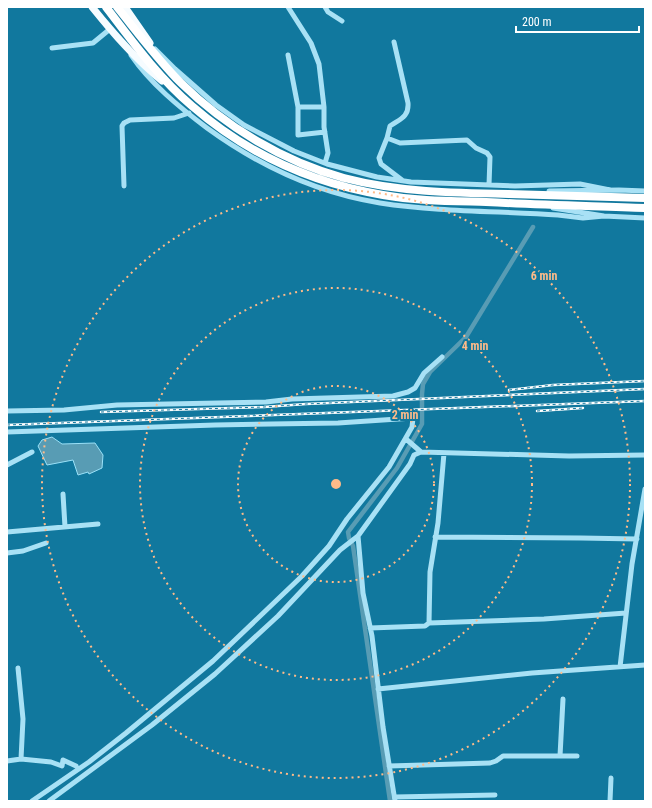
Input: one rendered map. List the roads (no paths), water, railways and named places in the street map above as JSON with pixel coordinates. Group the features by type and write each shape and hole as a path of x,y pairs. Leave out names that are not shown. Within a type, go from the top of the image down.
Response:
{"highway":[{"path":"106,7 154,67 179,95 215,125 247,146 286,166 326,182 384,196 426,200 645,208"},
{"path":"117,7 167,69 191,93 237,129 274,150 344,178 385,186 426,191 645,198"}],"main road":[{"path":"92,7 148,70 179,95"},
{"path":"125,7 167,69"}],"street":[{"path":"288,7 311,43 319,64 324,107 324,126 328,153 325,163"},
{"path":"325,7 328,12 342,21"},
{"path":"52,48 93,43 110,29"},
{"path":"146,37 174,69 231,116 278,144 325,163 370,175 402,181 515,186 580,184 610,190"},
{"path":"119,39 150,79 188,113 246,155 321,188 353,197 379,202 428,208 579,218 604,216"},
{"path":"394,42 409,109 406,116 390,126 379,158 381,164 402,181"},
{"path":"288,55 298,107 298,134 325,132"},
{"path":"298,107 324,107"},
{"path":"124,186 122,126 124,123 130,120 174,118 188,113"},
{"path":"387,138 400,143 467,140 490,157 489,185"},
{"path":"510,194 610,190 645,191"},
{"path":"527,204 604,216 645,218"},
{"path":"7,411 64,410 117,405 266,402 292,399 393,396 408,392 415,388 424,373 442,357"},
{"path":"7,432 338,422 413,418 412,427 389,467 346,518 329,546 302,576 213,661 89,762 32,801"},
{"path":"406,439 420,452"},
{"path":"7,465 32,452"},
{"path":"49,801 152,725 215,674 278,616 347,544 358,537 410,464 414,455 420,452 569,456 645,455"},
{"path":"429,623 430,572 444,453"},
{"path":"620,667 636,539 645,489"},
{"path":"63,494 65,527"},
{"path":"7,532 98,524"},
{"path":"358,537 363,592 370,628 395,799 495,794"},
{"path":"435,537 636,539"},
{"path":"7,553 24,551 46,543"},
{"path":"370,628 425,626 429,623 544,619 626,613"},
{"path":"378,688 532,673 645,665"},
{"path":"18,668 23,719 21,759"},
{"path":"560,756 563,698"},
{"path":"389,766 490,763 496,762 503,756 577,756"},
{"path":"7,761 21,759 51,762 62,766 63,760 76,766"},
{"path":"610,801 611,778"}],"water":[{"path":"52,437 62,444 95,443 103,455 102,468 89,474 88,472 78,475 73,460 47,465 38,446 42,440"}],"waterway":[{"path":"390,801 353,546 348,532 397,468 422,424 423,384 430,372 466,337 533,227"}],"railway":[{"path":"509,390 553,385 645,381"},
{"path":"101,412 264,407 645,389"},
{"path":"7,425 645,401"},
{"path":"537,411 583,408"}]}
